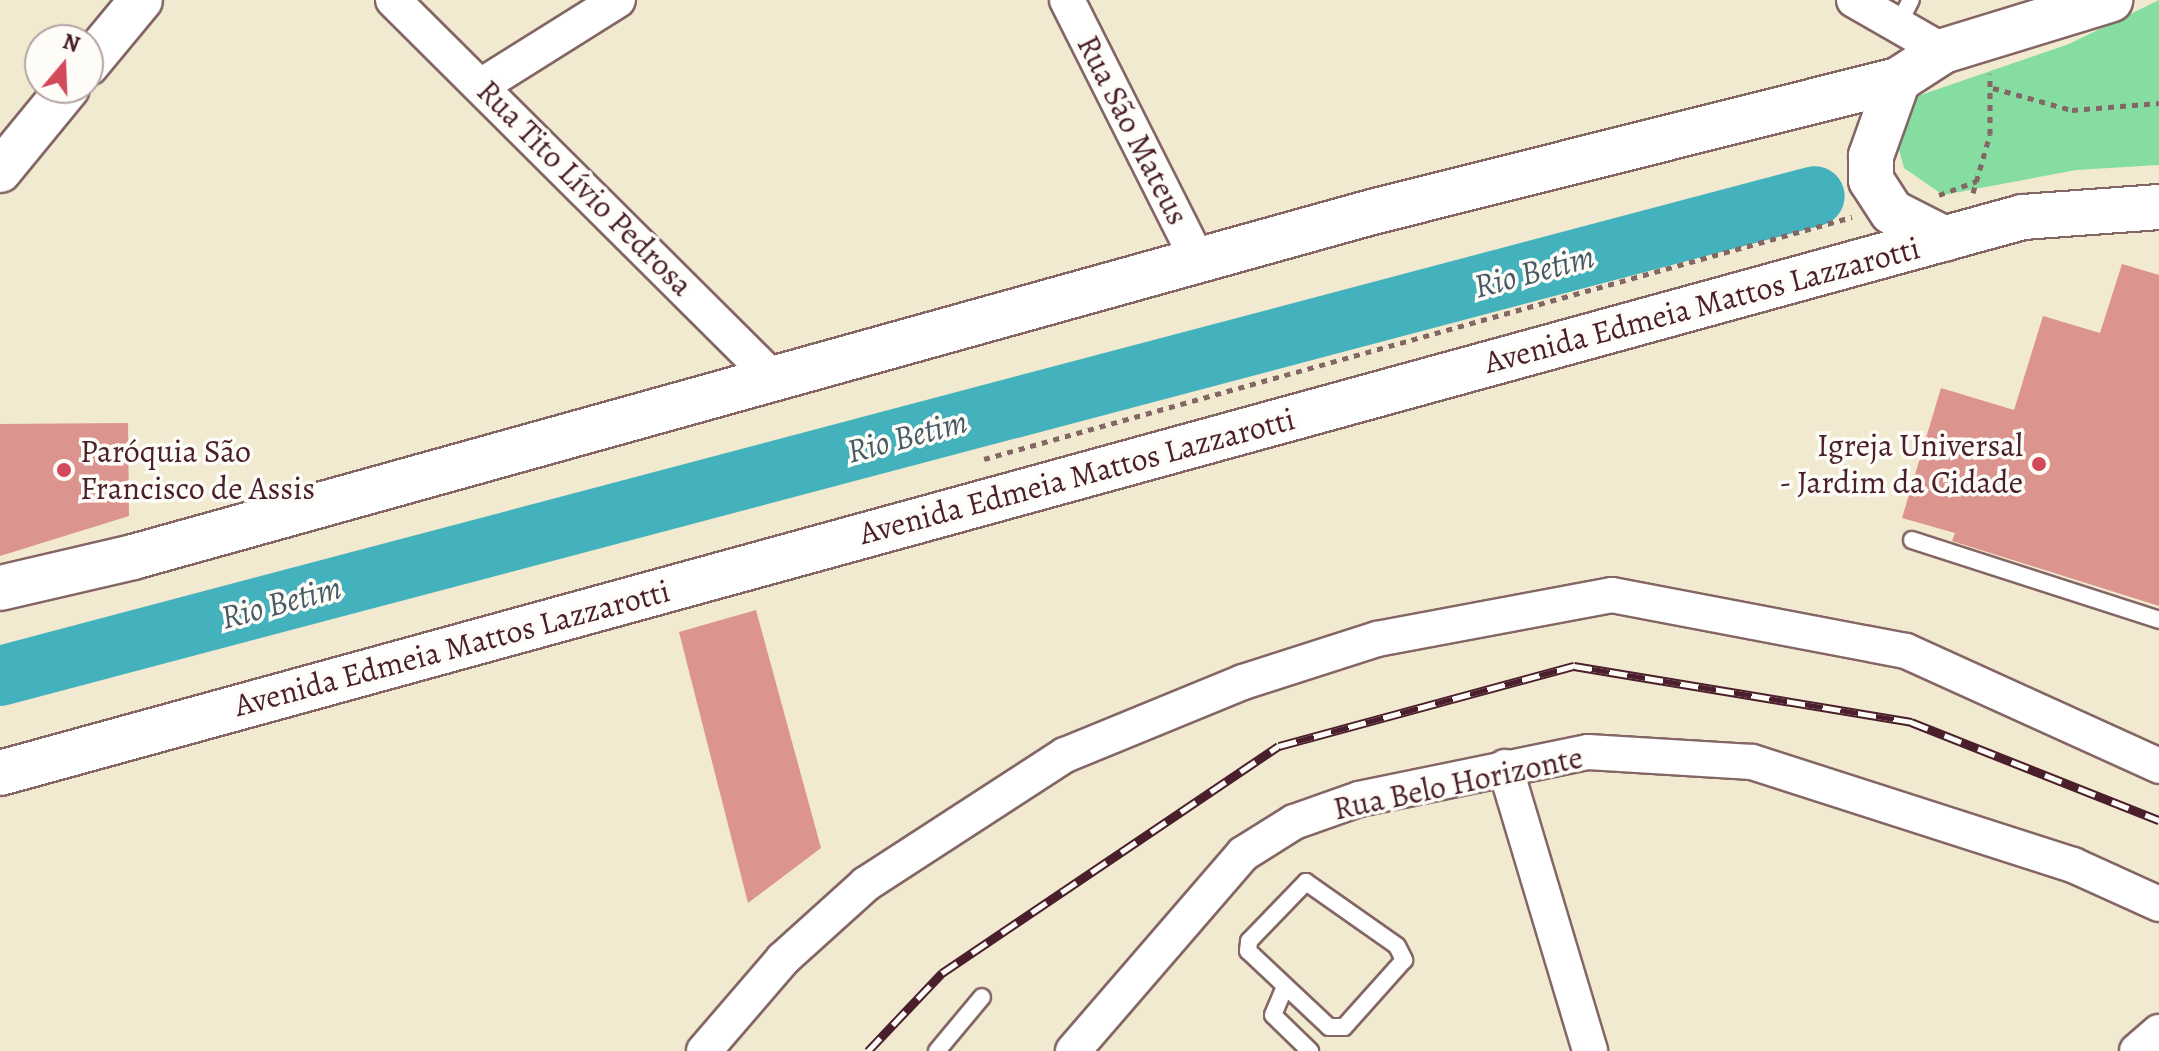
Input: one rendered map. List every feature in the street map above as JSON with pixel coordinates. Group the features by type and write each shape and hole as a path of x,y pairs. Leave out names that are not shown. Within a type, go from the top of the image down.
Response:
{"main road":[{"path":"0,588 774,379 1198,260 1898,80 1963,45 2088,3"},
{"path":"1898,80 1871,156 1871,180 1892,212 1951,237"},
{"name":"Avenida Edmeia Mattos Lazzarotti","path":"0,773 2023,217 2159,207"}],"street":[{"path":"104,45 141,0"},
{"name":"Rua Tito Lívio Pedrosa","path":"393,0 484,84 774,379"},
{"path":"484,84 618,0"},
{"name":"Rua São Mateus","path":"1067,0 1198,260"},
{"path":"1854,0 1905,13 1963,45"},
{"path":"0,171 55,104"},
{"path":"704,1051 783,959 866,884 1065,755 1243,682 1377,639 1612,595 1906,651 2159,766"},
{"name":"Rua Belo Horizonte","path":"1073,1051 1243,854 1294,822 1346,804 1505,767 1588,752 1752,762 2073,865 2159,904"},
{"path":"1505,767 1590,1051"},
{"path":"2137,1051 2159,1032"}],"lane":[{"path":"1912,540 2159,620"},
{"path":"1306,882 1397,946 1404,960 1344,1027 1329,1027 1284,989 1251,959 1249,941 1306,882"},
{"path":"1284,989 1273,1015 1310,1051"},
{"path":"937,1051 982,997"}],"path":[{"path":"1951,237 1990,134 1993,88 1963,45"},
{"path":"1993,88 2072,110 2159,103"}],"green space":[{"path":"2159,0 2159,165 2076,170 1943,195 1904,168 1896,138 1915,97 2069,44"}],"building":[{"name":"Igreja Universal - Jardim da Cidade","path":"2122,264 2159,275 2159,606 1952,541 1955,533 1902,518 1941,388 2014,410 2043,316 2100,333"},
{"name":"Paróquia São Francisco de Assis","path":"128,423 129,516 0,556 0,424"},
{"path":"756,610 821,848 748,903 679,632"}],"waterway":[{"name":"Rio Betim","path":"0,676 1815,196"}],"railway":[{"path":"868,1051 942,973 1279,746 1574,666 1911,722 2159,820"}],"place":[{"name":"Igreja Universal - Jardim da Cidade","path":"2039,464"},
{"name":"Paróquia São Francisco de Assis","path":"64,470"}]}
